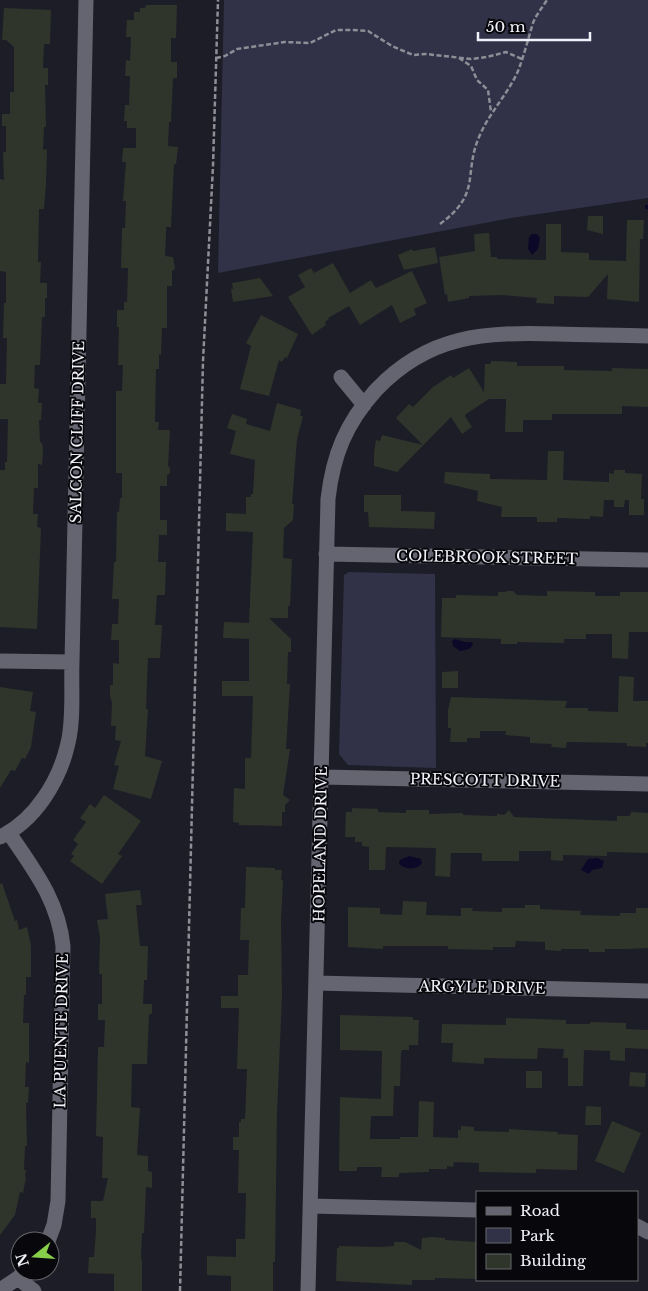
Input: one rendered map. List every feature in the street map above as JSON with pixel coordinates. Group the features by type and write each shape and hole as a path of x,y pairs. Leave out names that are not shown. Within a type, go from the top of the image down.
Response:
{"street":[{"name":"SALCON CLIFF DRIVE","path":"5,835 38,806 50,790 60,768 68,742 72,662 86,0"},
{"name":"HOPELAND DRIVE","path":"308,1291 326,554 328,499 333,465 349,426 364,404 384,382 408,362 443,344 470,337 514,333 648,336"},
{"path":"341,377 364,404"},
{"name":"COLEBROOK STREET","path":"326,554 648,560"},
{"path":"0,660 72,662"},
{"name":"PRESCOTT DRIVE","path":"322,777 648,784"},
{"name":"LA PUENTE DRIVE","path":"5,835 48,892 57,914 63,946 58,1201 52,1231"},
{"name":"ARGYLE DRIVE","path":"316,983 648,991"},
{"path":"310,1206 476,1210"},
{"path":"0,1290 12,1281"}],"path":[{"path":"180,1291 203,361 213,166 218,0"},
{"path":"440,224 457,209 465,198 470,184 473,154 478,139 491,114 518,72 534,21 547,0"},
{"path":"216,58 225,56 237,49 285,42 310,43 336,30 354,30 368,31 392,46 413,55 426,54 458,58 488,58 506,52 522,59"},
{"path":"458,58 470,66 477,80 488,90 491,114"}],"green space":[{"path":"224,0 648,0 648,198 511,218 218,273"},
{"path":"349,572 435,574 436,768 348,765 339,754 344,575"}],"shaded area":[{"path":"532,234 537,234 540,238 538,249 532,255 528,249 529,237"},
{"path":"455,639 472,642 473,645 469,649 460,651 453,646 452,641"},
{"path":"409,856 421,859 422,863 414,868 407,868 399,863 400,860"},
{"path":"597,858 604,861 602,868 592,870 589,874 581,870 588,859"}],"building":[{"path":"146,5 177,5 176,38 171,38 171,62 177,62 177,78 173,78 168,146 178,147 176,164 174,164 171,227 166,227 165,256 173,257 175,269 172,271 172,286 167,286 167,328 162,328 159,369 156,369 155,422 159,422 158,430 170,430 168,466 170,473 167,475 167,486 160,486 160,520 167,520 167,535 159,535 158,562 166,562 165,595 157,595 155,625 162,625 160,658 148,658 146,709 148,709 145,756 162,761 151,799 113,789 119,766 114,765 121,741 115,740 116,726 111,726 112,703 110,696 110,685 113,685 113,663 119,664 119,640 111,640 112,624 118,624 119,599 112,599 114,562 116,562 117,512 119,512 120,498 122,498 122,473 116,473 116,391 122,391 123,365 118,365 119,327 117,327 117,310 124,310 124,302 127,302 128,268 121,268 122,228 125,228 126,201 123,201 126,162 122,162 123,148 136,148 136,128 127,128 127,121 124,121 125,105 129,105 130,76 125,76 126,60 130,61 131,37 126,37 127,20 134,20 134,12 140,12 140,8 145,8"},
{"path":"4,8 51,10 50,44 44,44 43,68 48,68 48,85 45,85 46,127 44,127 43,150 47,149 44,209 39,209 38,262 41,262 40,283 47,283 47,298 45,298 45,317 42,317 40,365 35,365 34,388 39,389 38,403 42,403 41,420 39,420 40,442 43,449 42,465 38,464 38,488 34,488 33,514 38,514 37,527 41,528 37,629 0,627 0,470 5,470 5,462 7,462 8,419 0,419 0,384 6,384 7,338 3,338 6,272 0,271 0,179 4,180 3,152 6,152 6,126 2,126 2,114 10,114 10,92 14,92 14,47 6,40 2,40"},
{"path":"588,216 603,216 603,234 587,230"},
{"path":"627,220 644,220 643,239 640,239 639,302 607,299 608,274 588,297 554,296 554,304 536,303 537,298 502,295 469,296 469,298 448,302 447,294 445,295 439,257 475,251 474,234 489,233 491,257 497,257 497,259 546,260 546,224 561,224 561,252 589,253 589,260 626,261"},
{"path":"435,247 438,263 404,270 398,255 412,249 413,251"},
{"path":"333,263 350,293 371,280 376,288 412,271 427,303 414,309 416,315 400,323 392,305 360,325 349,306 328,318 325,322 326,325 312,335 288,297 305,287 298,275 311,268 314,273"},
{"path":"260,278 273,296 233,302 232,283"},
{"path":"261,315 298,334 287,358 285,357 282,362 279,360 269,396 240,389 251,346 246,343"},
{"path":"491,361 517,362 517,366 564,366 564,370 612,371 612,368 648,369 648,407 622,406 622,414 552,414 552,420 523,420 523,432 505,432 506,399 489,399 466,414 465,416 472,427 462,434 451,417 397,472 374,466 376,440 380,441 382,435 423,445 396,418 409,404 413,407 433,387 451,375 453,378 469,368 484,392 485,364 491,364"},
{"path":"277,403 301,410 300,416 303,416 297,439 292,504 294,504 293,520 284,528 283,558 292,559 288,618 269,618 291,639 291,652 288,652 287,684 290,684 286,749 290,749 283,795 290,800 285,805 285,812 282,812 282,826 239,825 239,823 233,822 234,788 245,789 245,758 251,758 253,696 222,696 222,681 249,681 249,639 223,638 224,622 249,623 253,532 226,531 226,513 246,514 246,497 251,497 251,494 253,494 255,460 230,454 236,431 227,428 232,414 247,419 246,424 270,431"},
{"path":"548,451 564,451 563,480 609,482 609,473 614,474 614,470 625,470 625,473 642,474 641,499 644,499 644,515 629,515 629,500 625,500 624,507 614,507 614,500 604,500 603,517 590,516 590,519 557,518 557,522 537,522 537,517 501,517 502,507 477,501 478,491 444,483 445,472 490,474 490,479 547,480"},
{"path":"364,495 401,495 401,511 435,512 434,529 369,527 368,512 364,512"},
{"path":"513,591 517,595 547,596 547,591 595,592 595,596 620,596 620,592 648,592 648,632 629,632 628,659 612,658 612,634 586,634 586,639 564,639 564,643 517,642 517,644 501,644 501,639 441,637 442,598 456,598 456,595 498,596 498,592"},
{"path":"458,671 458,688 442,688 442,672"},
{"path":"619,676 634,677 633,701 648,701 648,743 646,743 646,747 627,746 627,743 567,742 566,748 551,747 552,744 530,743 530,737 505,735 506,731 480,731 480,738 467,738 467,742 450,742 451,728 448,728 448,710 451,697 567,701 565,708 588,708 588,711 618,712"},
{"path":"0,687 33,692 30,711 36,712 31,747 25,759 22,758 15,771 11,770 0,788"},
{"path":"104,795 141,821 118,854 122,856 102,884 70,861 74,856 71,854 78,844 73,840 86,822 80,818 90,804 95,808"},
{"path":"352,808 378,809 378,812 406,813 406,810 429,810 429,814 463,813 463,815 497,816 497,814 504,815 509,810 514,817 617,821 617,816 630,816 631,812 648,813 648,853 607,852 607,856 563,855 563,861 551,860 551,851 519,851 519,861 482,861 482,853 451,853 450,877 435,876 436,848 386,847 385,870 369,870 369,847 362,846 362,842 355,842 355,837 345,837 346,812 352,812"},
{"path":"246,867 282,870 281,880 283,880 281,921 282,996 273,1291 231,1291 231,1276 207,1275 207,1256 236,1257 236,1239 245,1239 246,1193 238,1193 239,1150 233,1150 233,1137 239,1137 239,1122 241,1122 241,1119 245,1119 247,1069 237,1069 239,1008 221,1008 221,996 238,996 238,975 248,975 249,940 240,940 241,908 245,908"},
{"path":"2,883 15,921 17,920 19,930 27,927 31,945 31,977 26,977 23,1023 29,1023 29,1063 26,1062 25,1087 29,1087 28,1103 26,1103 27,1146 25,1146 24,1170 26,1170 26,1177 23,1193 20,1192 15,1215 0,1235 0,884"},
{"path":"140,890 142,905 136,905 140,946 148,946 147,980 144,980 143,1004 152,1004 152,1013 149,1015 147,1064 132,1064 131,1107 140,1108 137,1155 148,1156 148,1171 152,1172 152,1188 146,1187 141,1258 142,1291 114,1291 114,1274 88,1273 89,1257 94,1257 96,1231 96,1218 91,1218 91,1201 103,1201 108,1178 102,1178 103,1137 96,1136 98,1047 104,1047 105,1020 98,1020 98,1004 102,1004 102,974 99,974 100,937 97,920 108,919 105,894"},
{"path":"403,901 427,902 426,915 461,916 461,908 473,908 472,911 502,912 502,908 525,908 525,905 540,905 540,909 581,911 580,915 620,916 620,913 636,913 636,908 648,908 648,948 605,949 605,952 589,952 589,949 561,949 561,951 545,950 545,942 516,941 515,947 493,947 493,950 448,949 448,946 383,946 383,949 348,947 348,907 380,908 380,914 402,915"},
{"path":"340,1015 413,1017 413,1020 419,1020 418,1045 409,1045 409,1050 402,1050 401,1053 400,1086 394,1086 393,1116 371,1116 370,1139 418,1137 419,1101 434,1102 433,1137 458,1138 458,1130 461,1130 461,1126 474,1127 474,1131 509,1132 509,1129 578,1135 577,1170 536,1169 536,1173 479,1172 479,1163 454,1162 453,1167 447,1166 447,1169 399,1173 399,1177 381,1177 382,1167 357,1167 357,1171 339,1171 340,1097 381,1099 382,1051 340,1050"},
{"path":"506,1018 566,1020 566,1024 590,1024 590,1022 626,1023 626,1029 648,1030 648,1049 625,1048 625,1061 610,1060 610,1051 584,1050 583,1086 568,1086 568,1058 563,1058 564,1049 538,1048 537,1059 484,1058 484,1064 452,1062 453,1043 441,1043 442,1024 506,1025"},
{"path":"526,1071 542,1071 542,1088 526,1088"},
{"path":"630,1072 646,1073 645,1087 629,1086"},
{"path":"586,1106 601,1107 601,1125 585,1125"},
{"path":"612,1121 641,1133 624,1173 595,1161"},
{"path":"432,1237 445,1238 445,1240 476,1242 476,1279 435,1278 435,1280 412,1280 412,1285 336,1281 337,1248 339,1246 381,1247 394,1246 394,1242 405,1242 421,1250 422,1238"}]}
